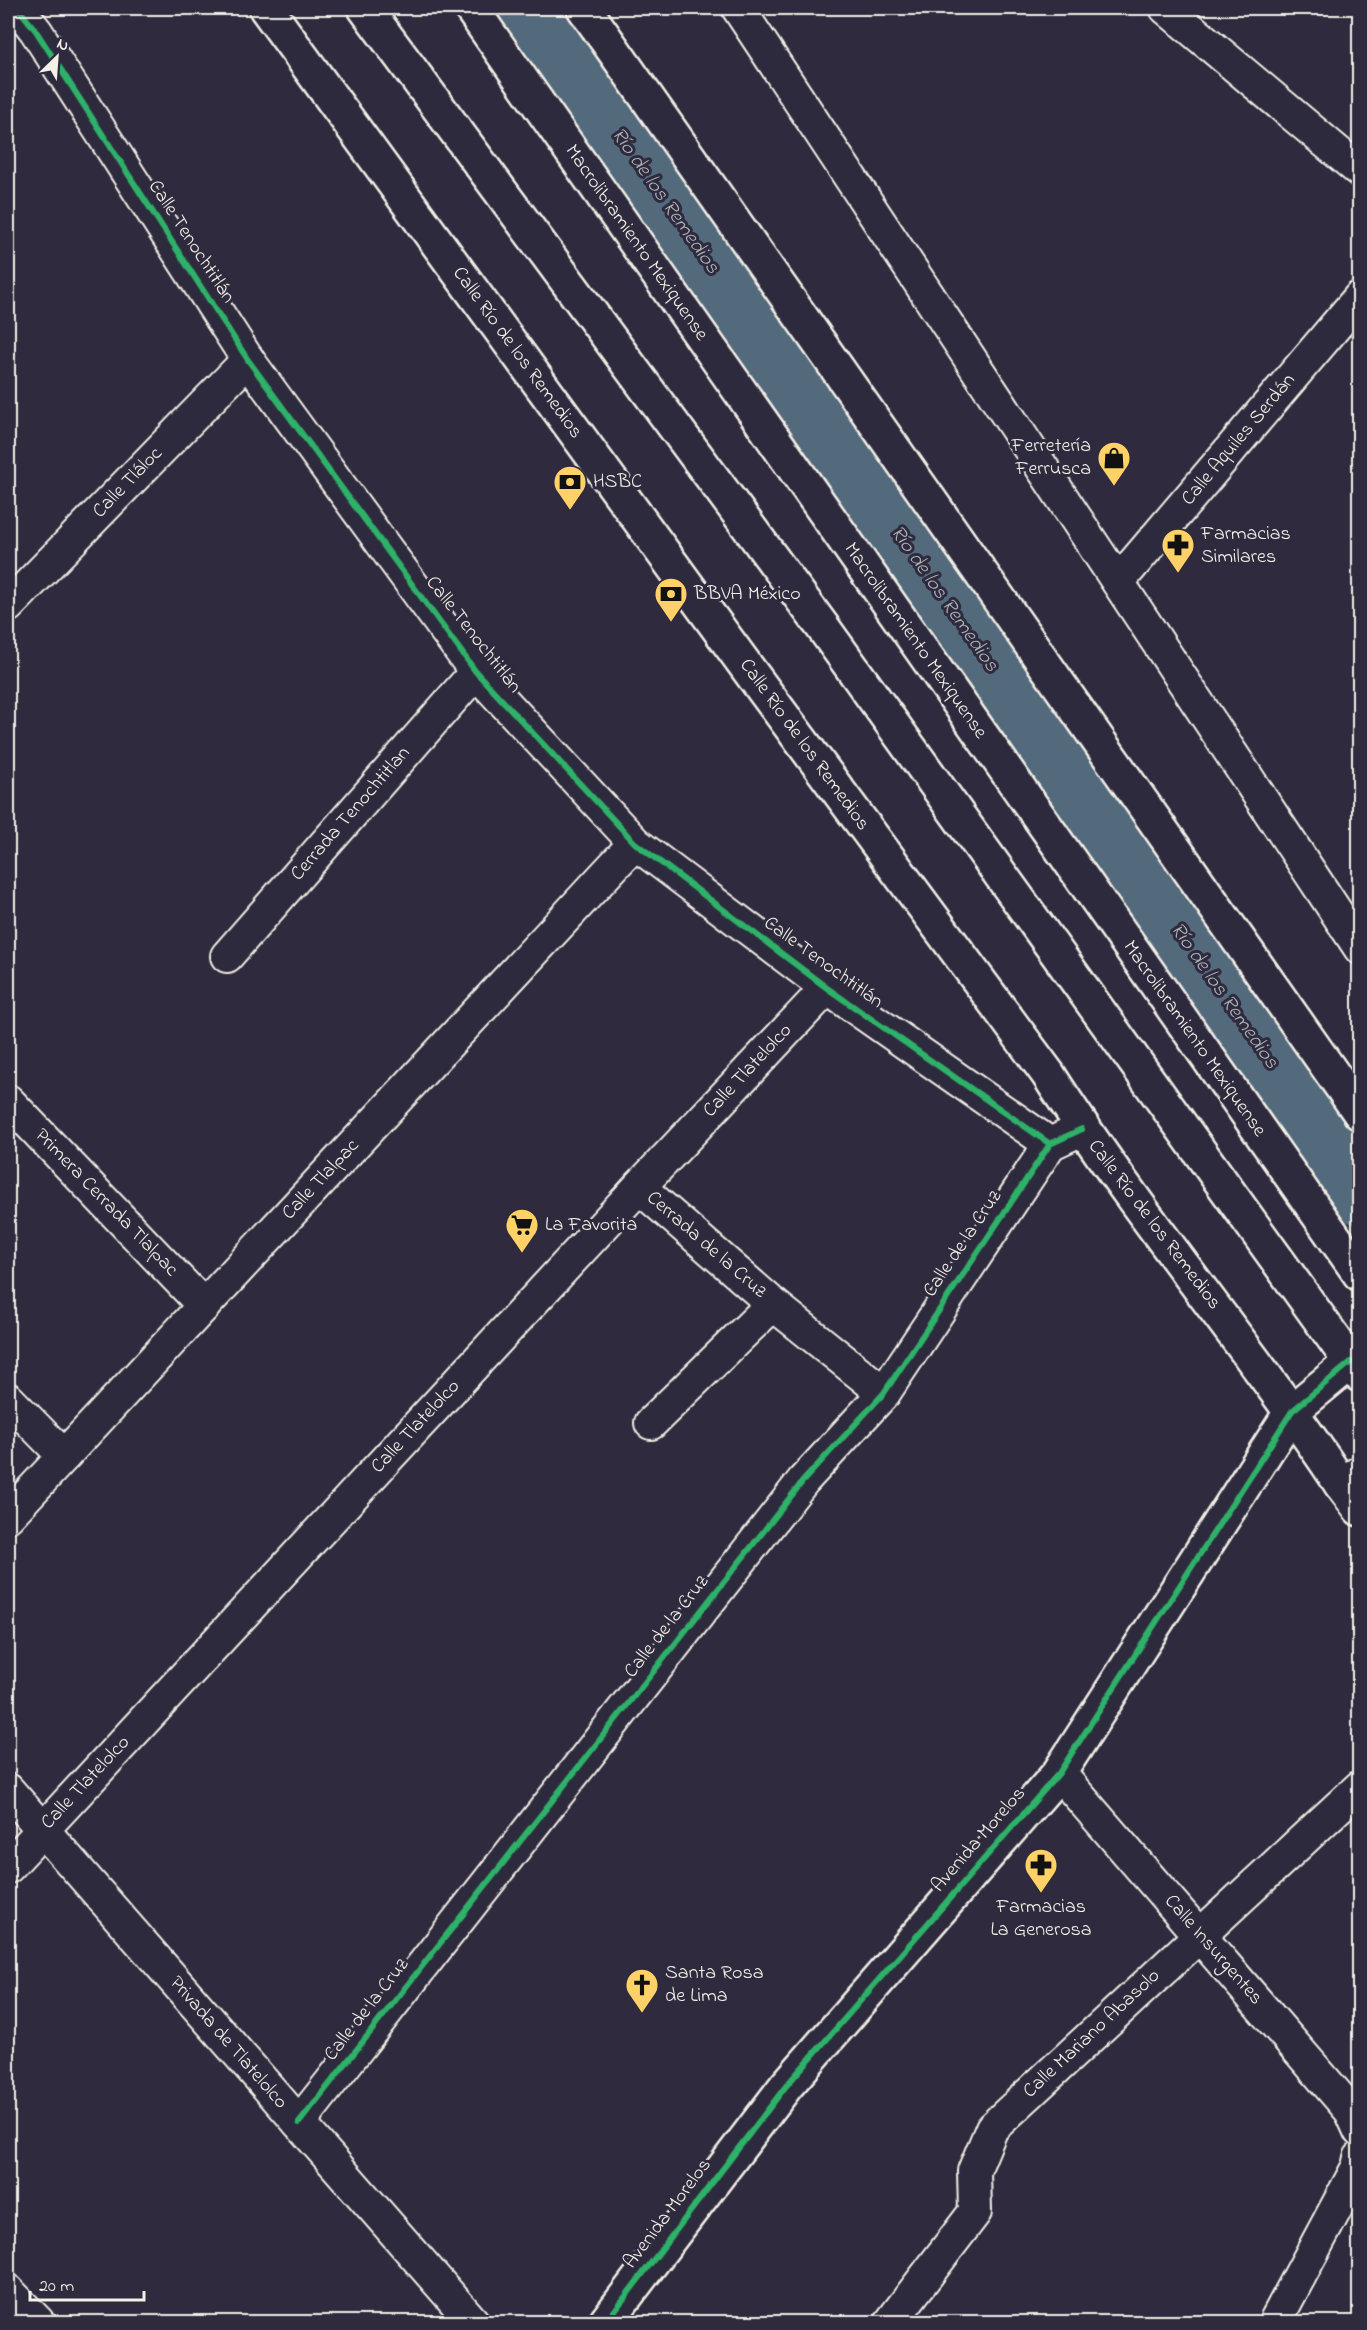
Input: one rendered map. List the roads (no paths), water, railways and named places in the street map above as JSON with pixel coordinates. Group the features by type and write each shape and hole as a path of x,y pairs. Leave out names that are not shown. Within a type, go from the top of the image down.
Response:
{"main road":[{"name":"Calle Río de los Remedios","path":"266,8 744,664 1048,1074 1082,1129 1292,1411 1353,1488"},
{"path":"365,8 822,626 1355,1368"},
{"name":"Macrolibramiento Mexiquense","path":"471,8 1359,1274"},
{"path":"584,8 1359,1113"},
{"name":"Avenida Morelos","path":"606,2322 786,2086 1059,1773 1292,1411 1355,1368"}],"street":[{"name":"Calle Tenochtitlán","path":"18,8 43,40 248,360 476,672 635,843 827,988 1050,1144"},
{"path":"738,8 1359,948"},
{"path":"1166,8 1359,171"},
{"name":"Calle Aquiles Serdán","path":"1118,582 1359,297"},
{"name":"Calle Tláloc","path":"8,606 248,360"},
{"name":"Cerrada Tenochtitlan","path":"227,956 476,672"},
{"name":"Calle Tlalpac","path":"8,1516 635,843"},
{"name":"Calle Tlatelolco","path":"8,1867 639,1187 827,988"},
{"name":"Primera Cerrada Tlalpac","path":"8,1101 204,1306"},
{"path":"1050,1144 1082,1129"},
{"name":"Calle de la Cruz","path":"299,2123 803,1481 884,1393 1050,1144"},
{"name":"Cerrada de la Cruz","path":"639,1187 773,1304 884,1393"},
{"name":"Cerrada de la Cruz","path":"651,1422 773,1304"},
{"path":"8,1399 64,1456"},
{"name":"Calle Insurgentes","path":"1059,1773 1351,2110 1359,2131"},
{"name":"Calle Mariano Abasolo","path":"891,2322 975,2212 974,2170 992,2128 1359,1787"},
{"name":"Privada de Tlatelolco","path":"8,1790 473,2322"},
{"path":"1275,2322 1358,2167 1359,2158"},
{"path":"8,2291 38,2322"}],"waterway":[{"name":"Río de los Remedios","path":"529,8 1360,1190"}],"place":[{"name":"Ferretería Ferrusca","path":"1114,487"},
{"name":"HSBC","path":"570,511"},
{"name":"Farmacias Similares","path":"1178,574"},
{"name":"BBVA México","path":"671,623"},
{"name":"La Favorita","path":"522,1254"},
{"name":"Farmacias La Generosa","path":"1041,1894"},
{"name":"Santa Rosa de Lima","path":"642,2014"}]}
